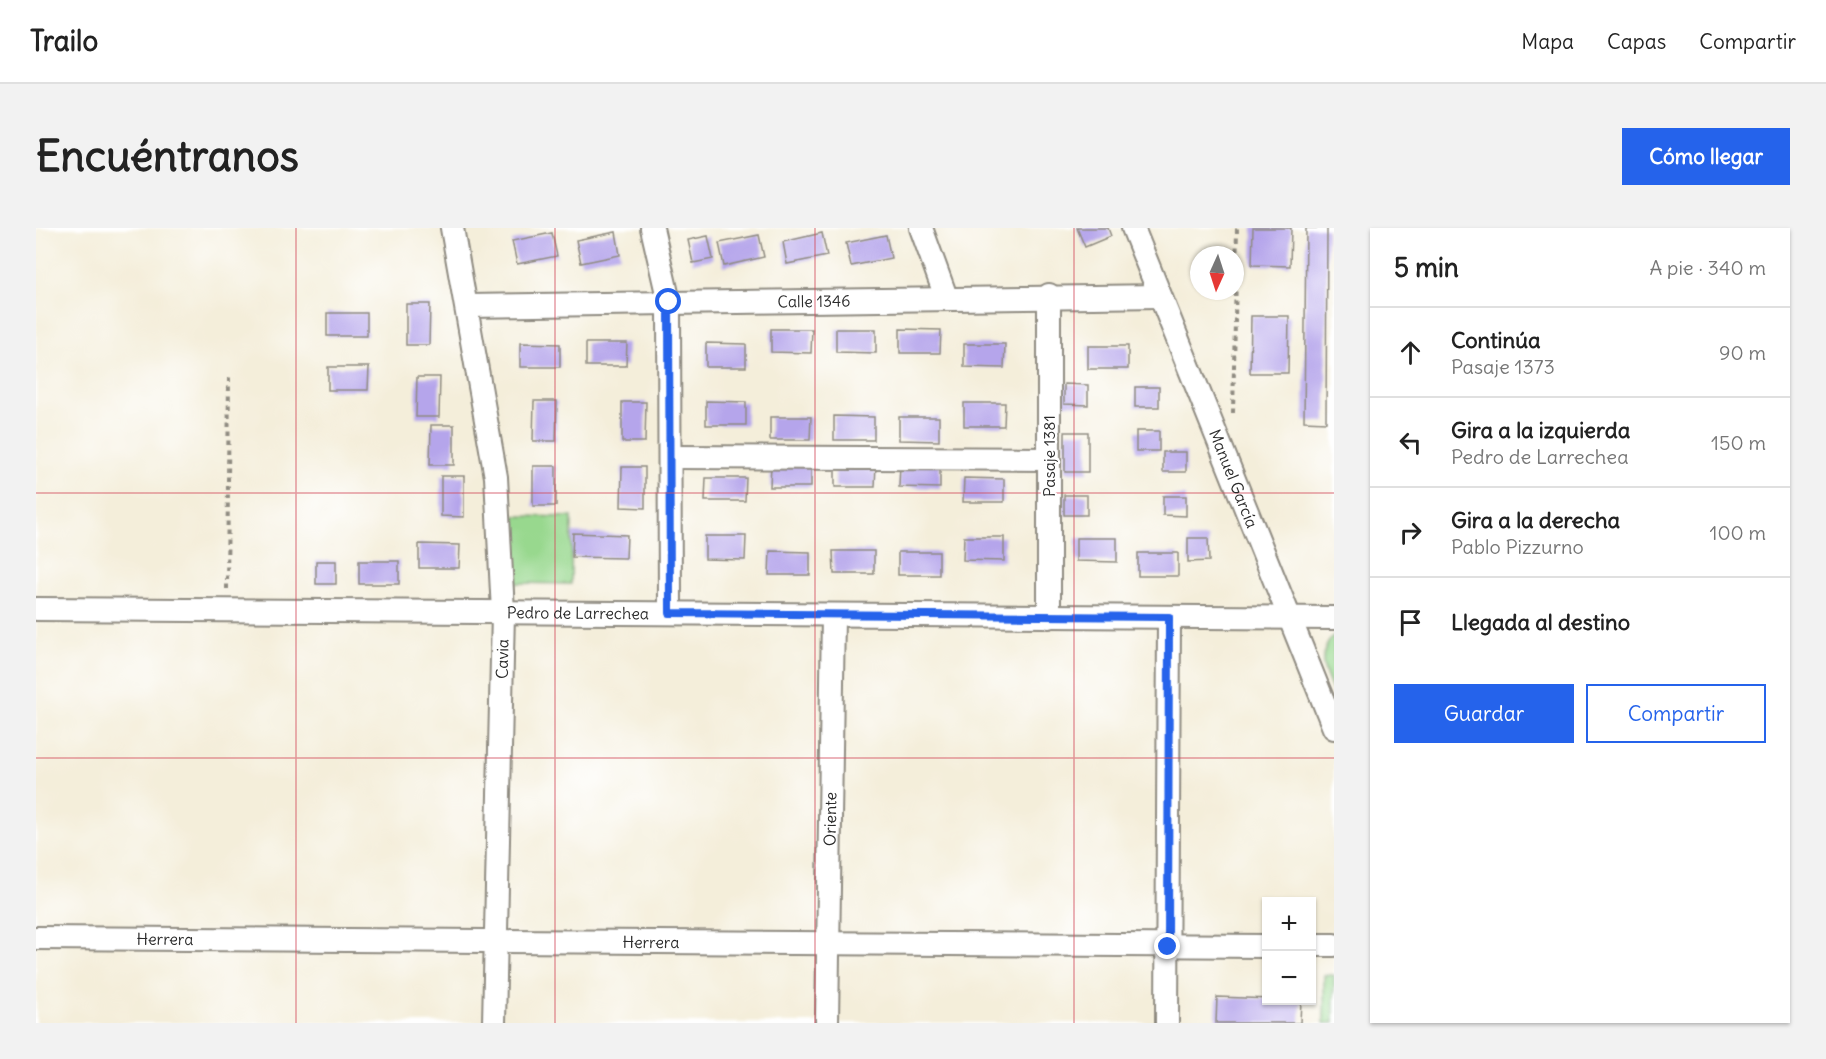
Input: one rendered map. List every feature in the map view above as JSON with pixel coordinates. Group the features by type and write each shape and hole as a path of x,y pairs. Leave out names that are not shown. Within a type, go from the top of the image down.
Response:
{"street":[{"name":"Cavia","path":"452,228 468,306 496,477 503,612 494,1023"},
{"path":"652,228 669,302 670,613"},
{"path":"921,228 946,297"},
{"name":"Manuel García","path":"1133,228 1334,728"},
{"name":"Pasaje 1381","path":"1049,296 1049,617"},
{"name":"Calle 1346","path":"468,306 946,297 1160,296"},
{"path":"670,457 1048,459"},
{"name":"Pedro de Larrechea","path":"36,609 1334,618"},
{"name":"Oriente","path":"827,1023 826,943 833,615"},
{"path":"1167,1023 1169,617"},
{"name":"Herrera","path":"36,938 1262,946"},
{"path":"1316,945 1334,945"}],"path":[{"path":"1233,414 1237,228"},
{"path":"226,610 229,376"}],"green space":[{"path":"514,516 572,517 571,584 513,583"},
{"path":"1334,635 1334,694 1325,671 1323,657"},
{"path":"1324,975 1334,975 1334,1023 1324,1023"}],"building":[{"path":"1077,228 1108,228 1111,236 1085,247"},
{"path":"1253,228 1291,228 1290,266 1252,265"},
{"path":"1306,228 1327,228 1326,422 1304,421"},
{"path":"616,232 620,255 581,263 576,240"},
{"path":"552,233 557,256 517,264 512,241"},
{"path":"822,233 827,256 787,264 783,242"},
{"path":"759,235 764,257 724,266 719,243"},
{"path":"886,235 891,258 851,266 846,243"},
{"path":"708,236 713,259 693,263 688,240"},
{"path":"406,304 430,304 429,345 406,345"},
{"path":"327,313 367,313 367,336 327,336"},
{"path":"1251,316 1289,316 1288,373 1250,373"},
{"path":"771,329 812,329 811,353 771,352"},
{"path":"836,329 876,329 876,353 836,352"},
{"path":"900,329 941,330 940,353 900,353"},
{"path":"520,343 560,344 560,367 520,367"},
{"path":"586,343 627,343 626,366 586,366"},
{"path":"706,343 746,344 746,367 706,367"},
{"path":"964,344 1005,344 1004,368 964,367"},
{"path":"1088,346 1128,346 1128,369 1088,369"},
{"path":"328,367 369,367 368,390 328,390"},
{"path":"417,377 440,377 439,417 416,417"},
{"path":"1064,384 1088,385 1088,405 1064,404"},
{"path":"1135,387 1159,387 1159,407 1135,407"},
{"path":"534,401 557,401 556,441 533,441"},
{"path":"706,401 746,402 746,425 706,425"},
{"path":"622,402 646,402 645,442 622,442"},
{"path":"964,403 1005,403 1004,426 964,426"},
{"path":"834,416 874,417 874,440 834,440"},
{"path":"770,417 811,417 810,440 770,440"},
{"path":"899,417 939,417 939,441 899,440"},
{"path":"431,425 454,425 454,465 430,465"},
{"path":"1136,431 1159,431 1159,451 1136,451"},
{"path":"1065,432 1088,432 1088,472 1065,472"},
{"path":"1163,452 1186,452 1186,472 1163,472"},
{"path":"835,463 876,464 875,487 835,487"},
{"path":"771,464 811,464 811,487 770,487"},
{"path":"900,464 940,464 940,488 899,487"},
{"path":"533,466 556,466 556,506 533,506"},
{"path":"622,467 645,467 645,508 621,507"},
{"path":"441,476 464,476 464,517 441,516"},
{"path":"706,478 746,478 745,501 705,501"},
{"path":"964,478 1004,479 1004,502 963,502"},
{"path":"1064,495 1087,495 1087,515 1064,515"},
{"path":"1163,496 1186,496 1186,516 1163,515"},
{"path":"573,533 627,535 626,558 572,557"},
{"path":"705,536 746,536 745,560 705,559"},
{"path":"964,537 1004,537 1004,561 963,560"},
{"path":"1076,538 1117,538 1117,562 1076,561"},
{"path":"1188,538 1208,538 1209,561 1188,562"},
{"path":"419,544 460,545 459,568 419,568"},
{"path":"770,551 810,552 810,575 769,575"},
{"path":"833,551 874,551 874,574 834,574"},
{"path":"898,552 939,552 939,575 898,575"},
{"path":"1138,553 1178,553 1178,576 1138,576"},
{"path":"316,561 336,561 336,584 316,584"},
{"path":"359,561 399,561 399,584 359,584"},
{"path":"1217,997 1262,999 1262,1005 1301,1005 1300,1023 1216,1023"}],"route":[{"path":"669,302 670,613 1169,617 1168,947"}]}
